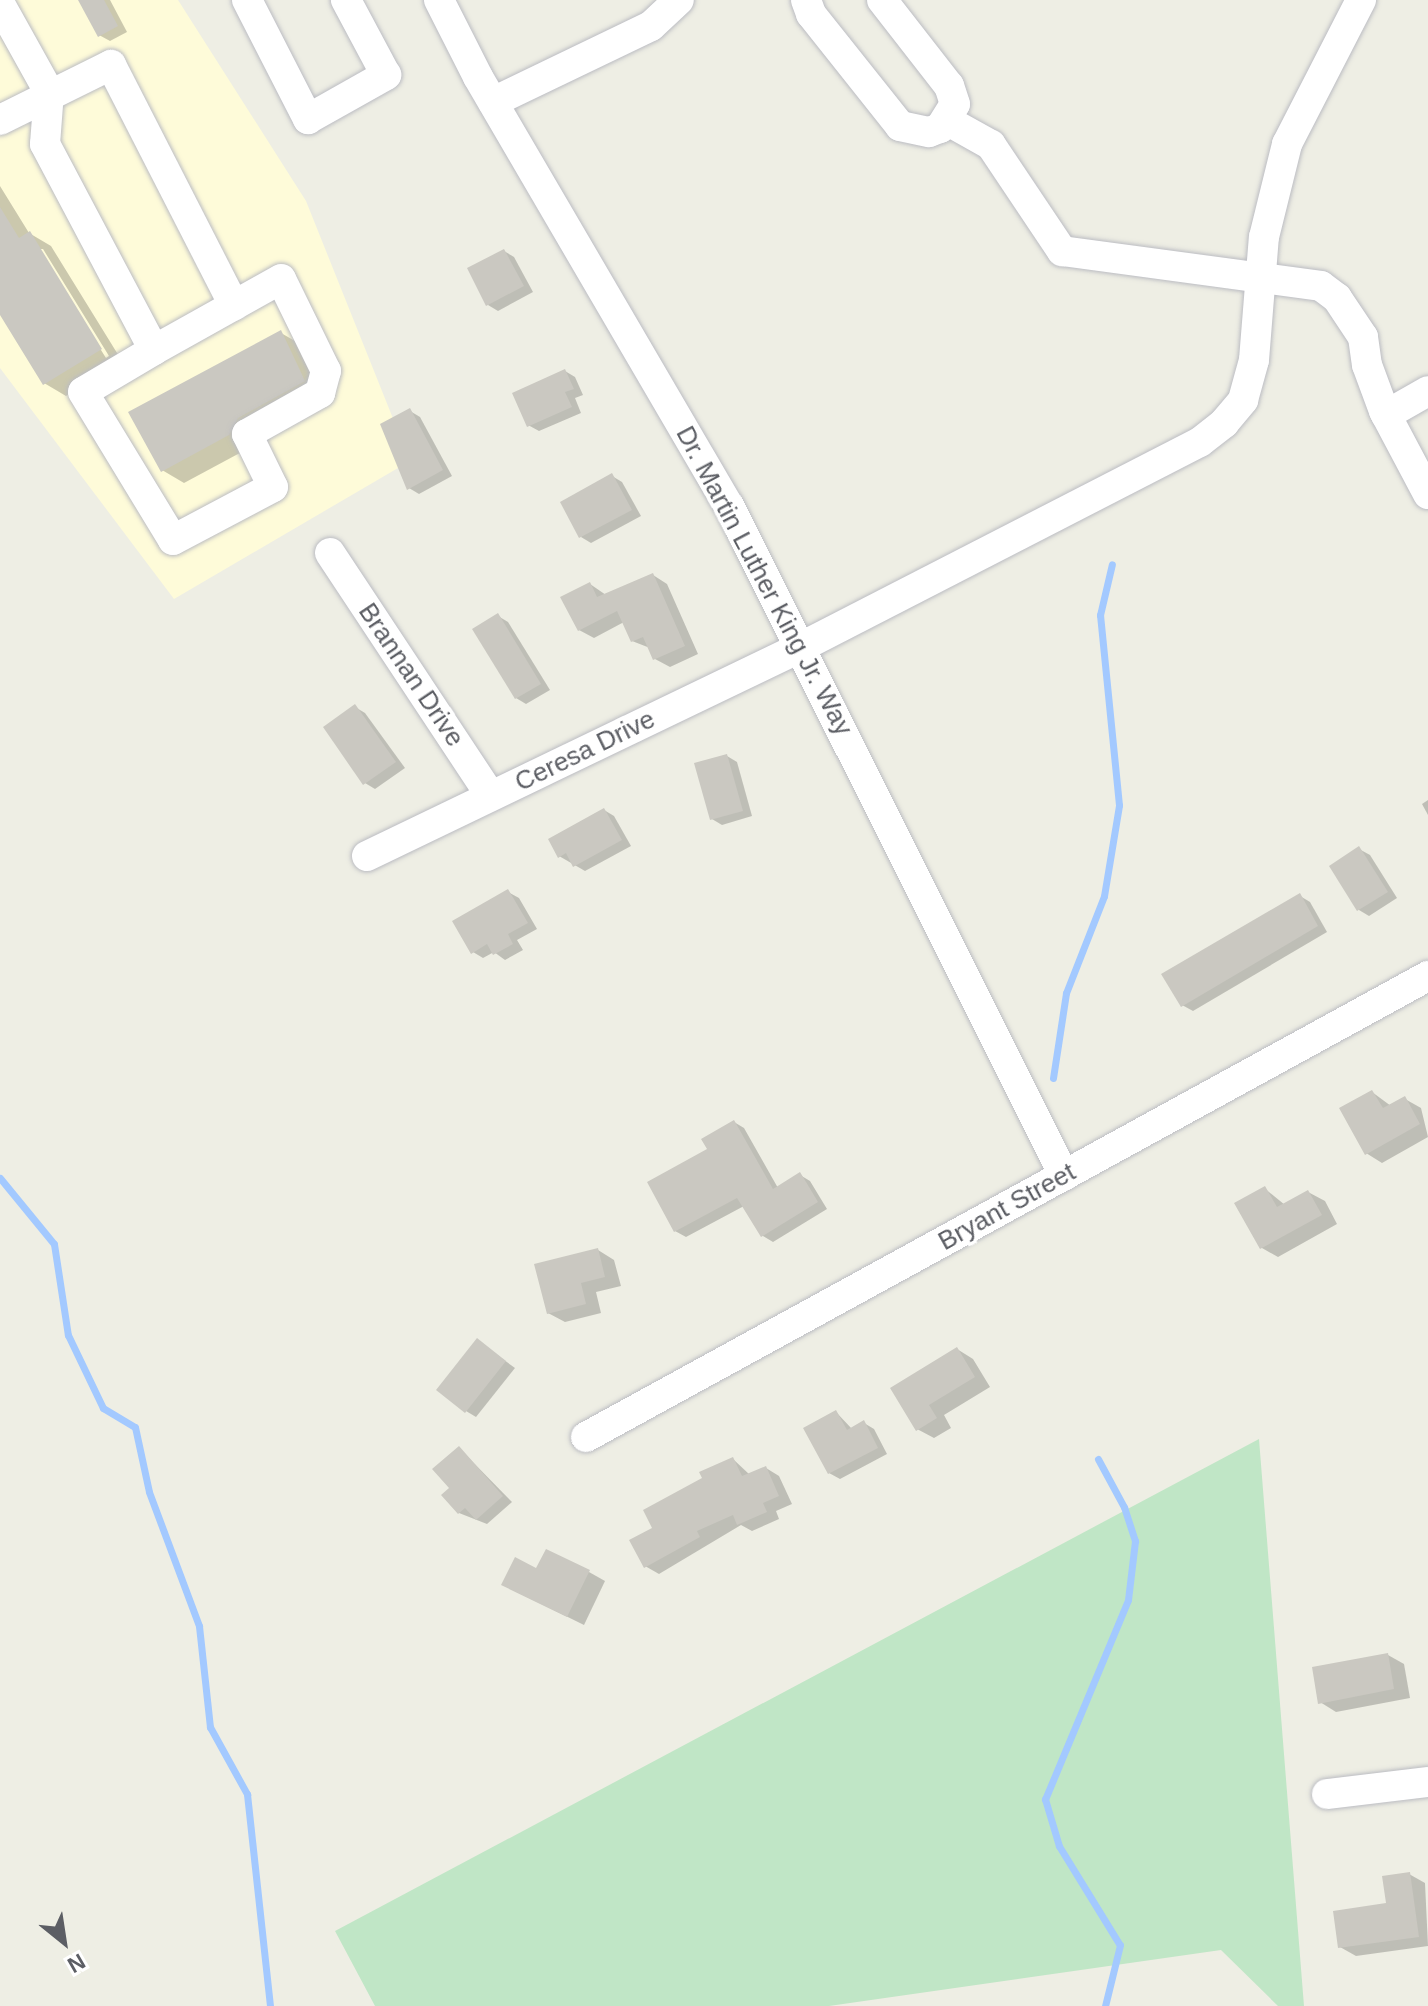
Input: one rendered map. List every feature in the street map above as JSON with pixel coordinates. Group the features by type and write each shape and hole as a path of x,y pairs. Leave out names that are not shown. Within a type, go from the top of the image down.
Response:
{"street":[{"path":"247,0 308,119 386,75 346,0"},
{"name":"Dr. Martin Luther King Jr. Way","path":"439,0 493,102 729,506 803,646 1064,1176"},
{"path":"493,102 651,26 679,0"},
{"path":"806,0 811,14 900,126 929,132 948,121 955,104 949,86 882,0"},
{"name":"Ceresa Drive","path":"367,856 803,646 1200,442 1243,400 1254,360 1261,276 1275,181 1287,144 1361,0"},
{"path":"0,4 49,92 45,144 154,350"},
{"path":"0,120 49,92 111,65 234,305"},
{"path":"948,121 991,145 1062,251 1321,286 1337,298 1363,337 1367,365 1386,415 1428,494"},
{"path":"281,279 326,379 320,393 247,434 273,487 173,540 83,392 154,350 281,279"},
{"path":"1386,415 1428,391"},
{"name":"Brannan Drive","path":"330,553 491,796"},
{"name":"Bryant Street","path":"586,1437 1428,976"},
{"path":"1327,1794 1428,1782"}],"shaded area":[{"path":"0,0 178,0 306,201 410,461 174,599 0,368"}],"green space":[{"path":"1259,1439 1304,2006 1278,2006 1221,1950 829,2006 375,2006 335,1931"}],"building":[{"path":"78,0 104,0 118,26 98,37"},
{"path":"0,207 19,238 30,231 102,349 43,385 0,315"},
{"path":"504,249 524,286 486,306 467,268"},
{"path":"281,330 305,381 238,418 229,435 161,472 128,412"},
{"path":"565,369 574,389 565,392 572,407 527,427 512,393"},
{"path":"410,408 443,470 407,490 380,424"},
{"path":"612,473 632,510 579,538 560,502"},
{"path":"653,573 685,646 653,660 643,637 631,642 617,611 578,631 560,597 590,582 597,597"},
{"path":"498,613 541,684 515,699 472,629"},
{"path":"355,704 396,762 363,785 323,727"},
{"path":"727,754 743,811 710,820 694,763"},
{"path":"604,808 622,840 573,867 566,853 558,858 548,839"},
{"path":"1359,846 1388,892 1357,911 1329,866"},
{"path":"508,889 528,923 508,934 513,944 493,955 487,944 471,954 452,921"},
{"path":"1300,893 1318,926 1181,1007 1161,974"},
{"path":"1372,1090 1383,1108 1405,1096 1420,1124 1365,1155 1339,1108"},
{"path":"734,1120 773,1189 800,1172 818,1202 761,1237 737,1198 674,1232 647,1182 707,1149 701,1139"},
{"path":"1265,1186 1277,1207 1308,1190 1322,1215 1260,1249 1234,1203"},
{"path":"598,1248 605,1277 581,1283 586,1304 547,1314 534,1264"},
{"path":"477,1338 506,1361 465,1413 436,1390"},
{"path":"957,1347 975,1377 929,1405 937,1418 916,1431 890,1388"},
{"path":"836,1410 847,1430 864,1420 878,1448 828,1474 803,1428"},
{"path":"459,1446 503,1496 476,1520 465,1508 458,1514 441,1495 449,1488 432,1469"},
{"path":"733,1457 742,1476 766,1466 779,1496 763,1503 767,1512 737,1525 733,1515 697,1531 700,1537 644,1568 629,1540 652,1528 643,1510 702,1478 699,1472"},
{"path":"546,1549 590,1570 567,1617 501,1585 515,1557 536,1568"},
{"path":"1388,1653 1394,1689 1318,1704 1312,1667"},
{"path":"1410,1872 1419,1937 1338,1948 1333,1911 1386,1903 1382,1876"}],"waterway":[{"path":"1053,1078 1066,993 1104,896 1119,805 1100,615 1112,564"},
{"path":"0,1178 54,1244 68,1335 103,1408 135,1427 149,1492 199,1626 210,1727 247,1794 270,2006"},
{"path":"1098,1459 1124,1507 1135,1541 1128,1600 1045,1799 1059,1846 1120,1945 1105,2006"}]}
